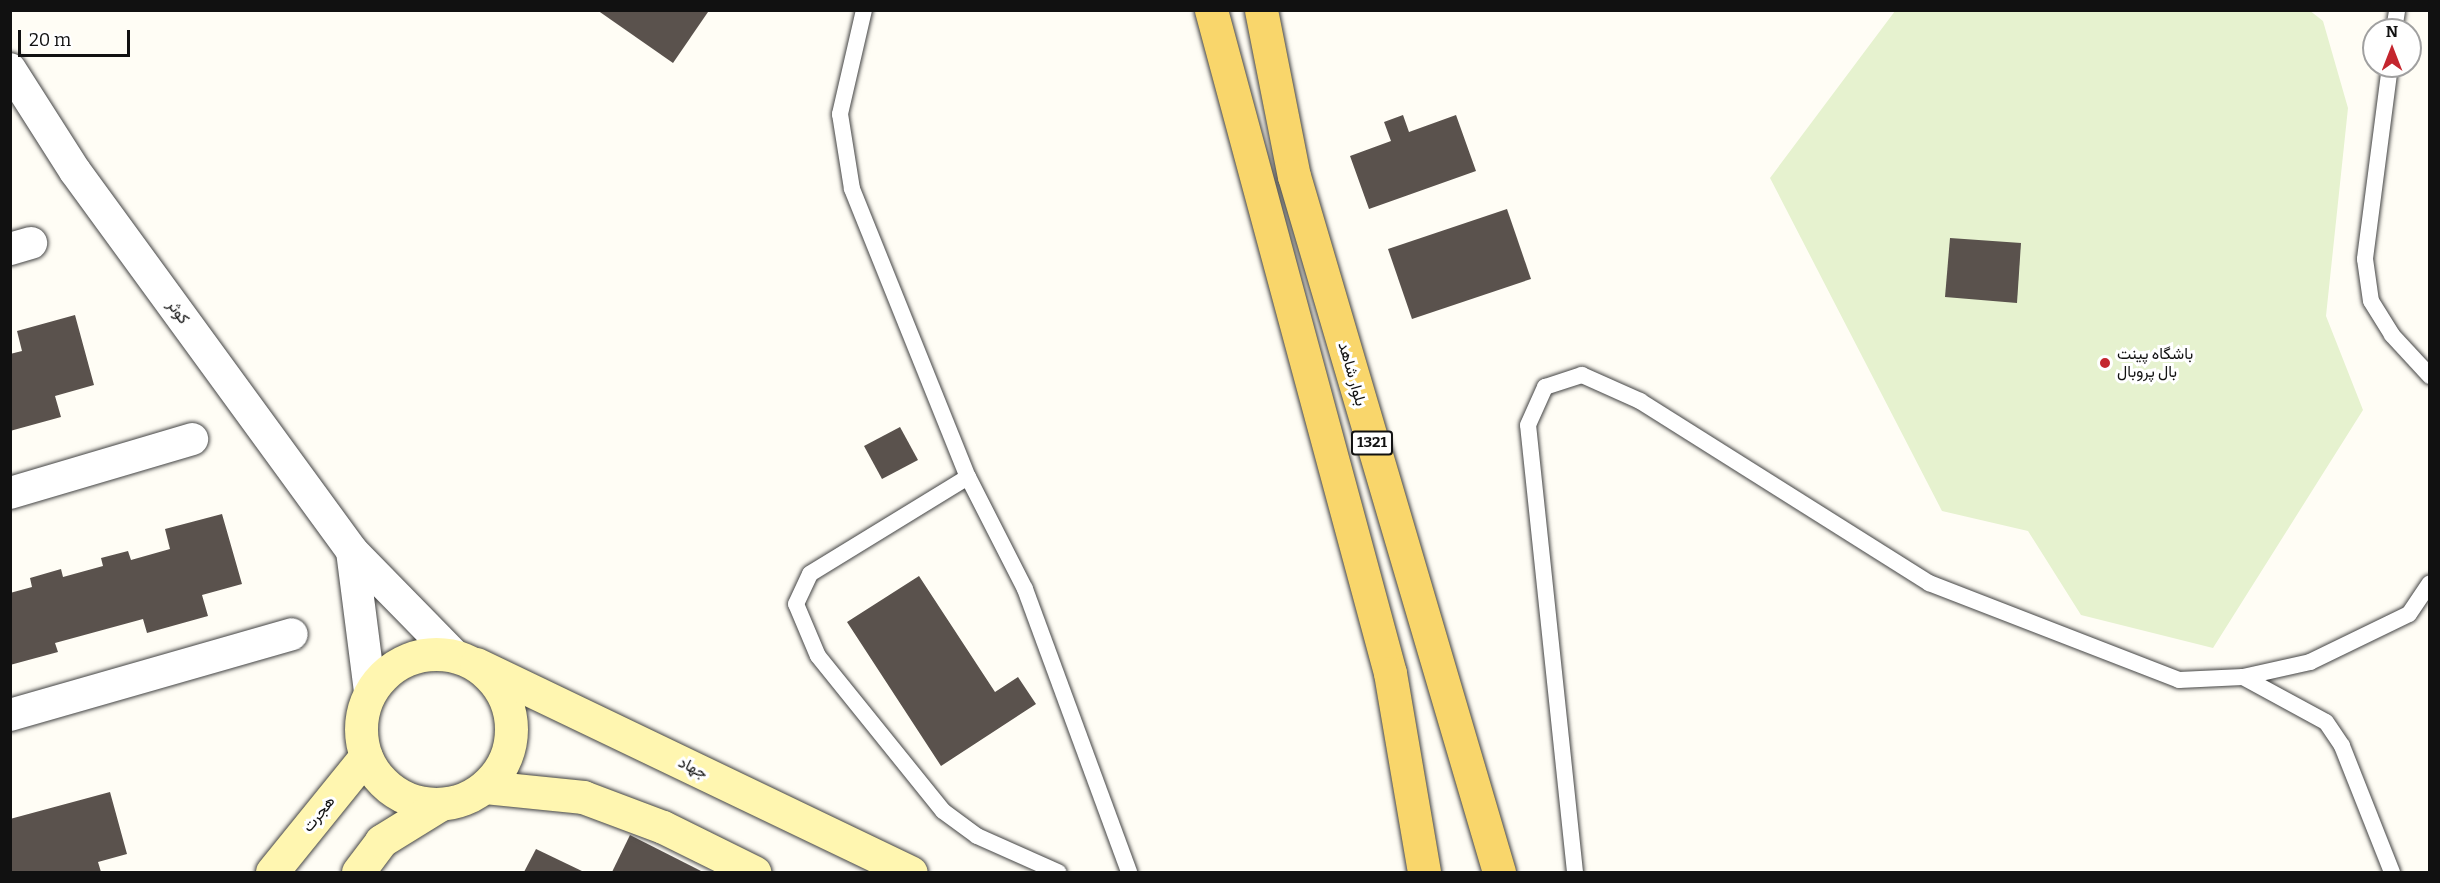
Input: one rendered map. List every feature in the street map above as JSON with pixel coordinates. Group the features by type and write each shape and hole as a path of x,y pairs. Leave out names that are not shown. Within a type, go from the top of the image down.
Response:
{"main road":[{"name":"1321","path":"1211,10 1390,673 1425,873"},
{"name":"بلوار شاهد","path":"1261,10 1294,176 1499,873"},
{"path":"441,804 396,792 366,756 362,712 370,691 406,659 464,659 507,699 512,723 506,758 485,787"},
{"name":"جهاد","path":"464,659 911,873"},
{"name":"هجرت","path":"272,873 366,756"},
{"path":"358,873 381,841 441,804 485,787 582,797 663,827 754,873"}],"street":[{"name":"کوثر","path":"10,69 75,171 352,551 464,659"},
{"path":"10,493 192,439"},
{"name":"کوثر","path":"352,551 370,691"},
{"path":"10,715 292,634"}],"lane":[{"path":"864,10 840,114 852,189 968,477 1025,589 1129,873"},
{"path":"2388,78 2365,259 2371,301 2392,335 2430,376"},
{"path":"1575,873 1528,425 1545,387 1582,375 1640,401 1929,583 2179,680 2243,677 2310,662 2409,614 2430,583"},
{"path":"968,477 810,574 796,604 818,656 944,811 976,836 1058,873"},
{"path":"2243,677 2326,722 2342,746 2392,873"}],"green space":[{"name":"باشگاه پینت بال پروبال","path":"2309,10 2323,21 2348,108 2326,316 2363,410 2213,648 2081,615 2028,531 1942,511 1770,178 1895,11"}],"building":[{"path":"597,10 706,10 708,12 673,63"},
{"path":"1403,115 1409,132 1456,115 1476,171 1369,209 1350,156 1391,141 1384,122"},
{"path":"1507,209 1531,279 1412,319 1388,249"},
{"path":"1950,238 2021,243 2017,303 1945,297"},
{"path":"75,315 94,385 55,396 61,417 10,431 10,354 22,351 17,331"},
{"path":"900,427 918,460 882,479 864,446"},
{"path":"222,514 242,584 202,595 208,616 147,633 143,619 55,643 58,652 10,665 10,593 32,587 30,578 61,569 63,577 103,566 101,558 128,551 131,560 170,549 165,529"},
{"path":"919,576 995,692 1018,677 1036,704 941,766 847,622"},
{"path":"110,792 127,854 98,862 101,872 10,872 10,819"},
{"path":"630,835 703,872 612,872"},
{"path":"536,849 584,872 524,872"}],"place":[{"name":"باشگاه پینت بال پروبال","path":"2105,363"}]}
